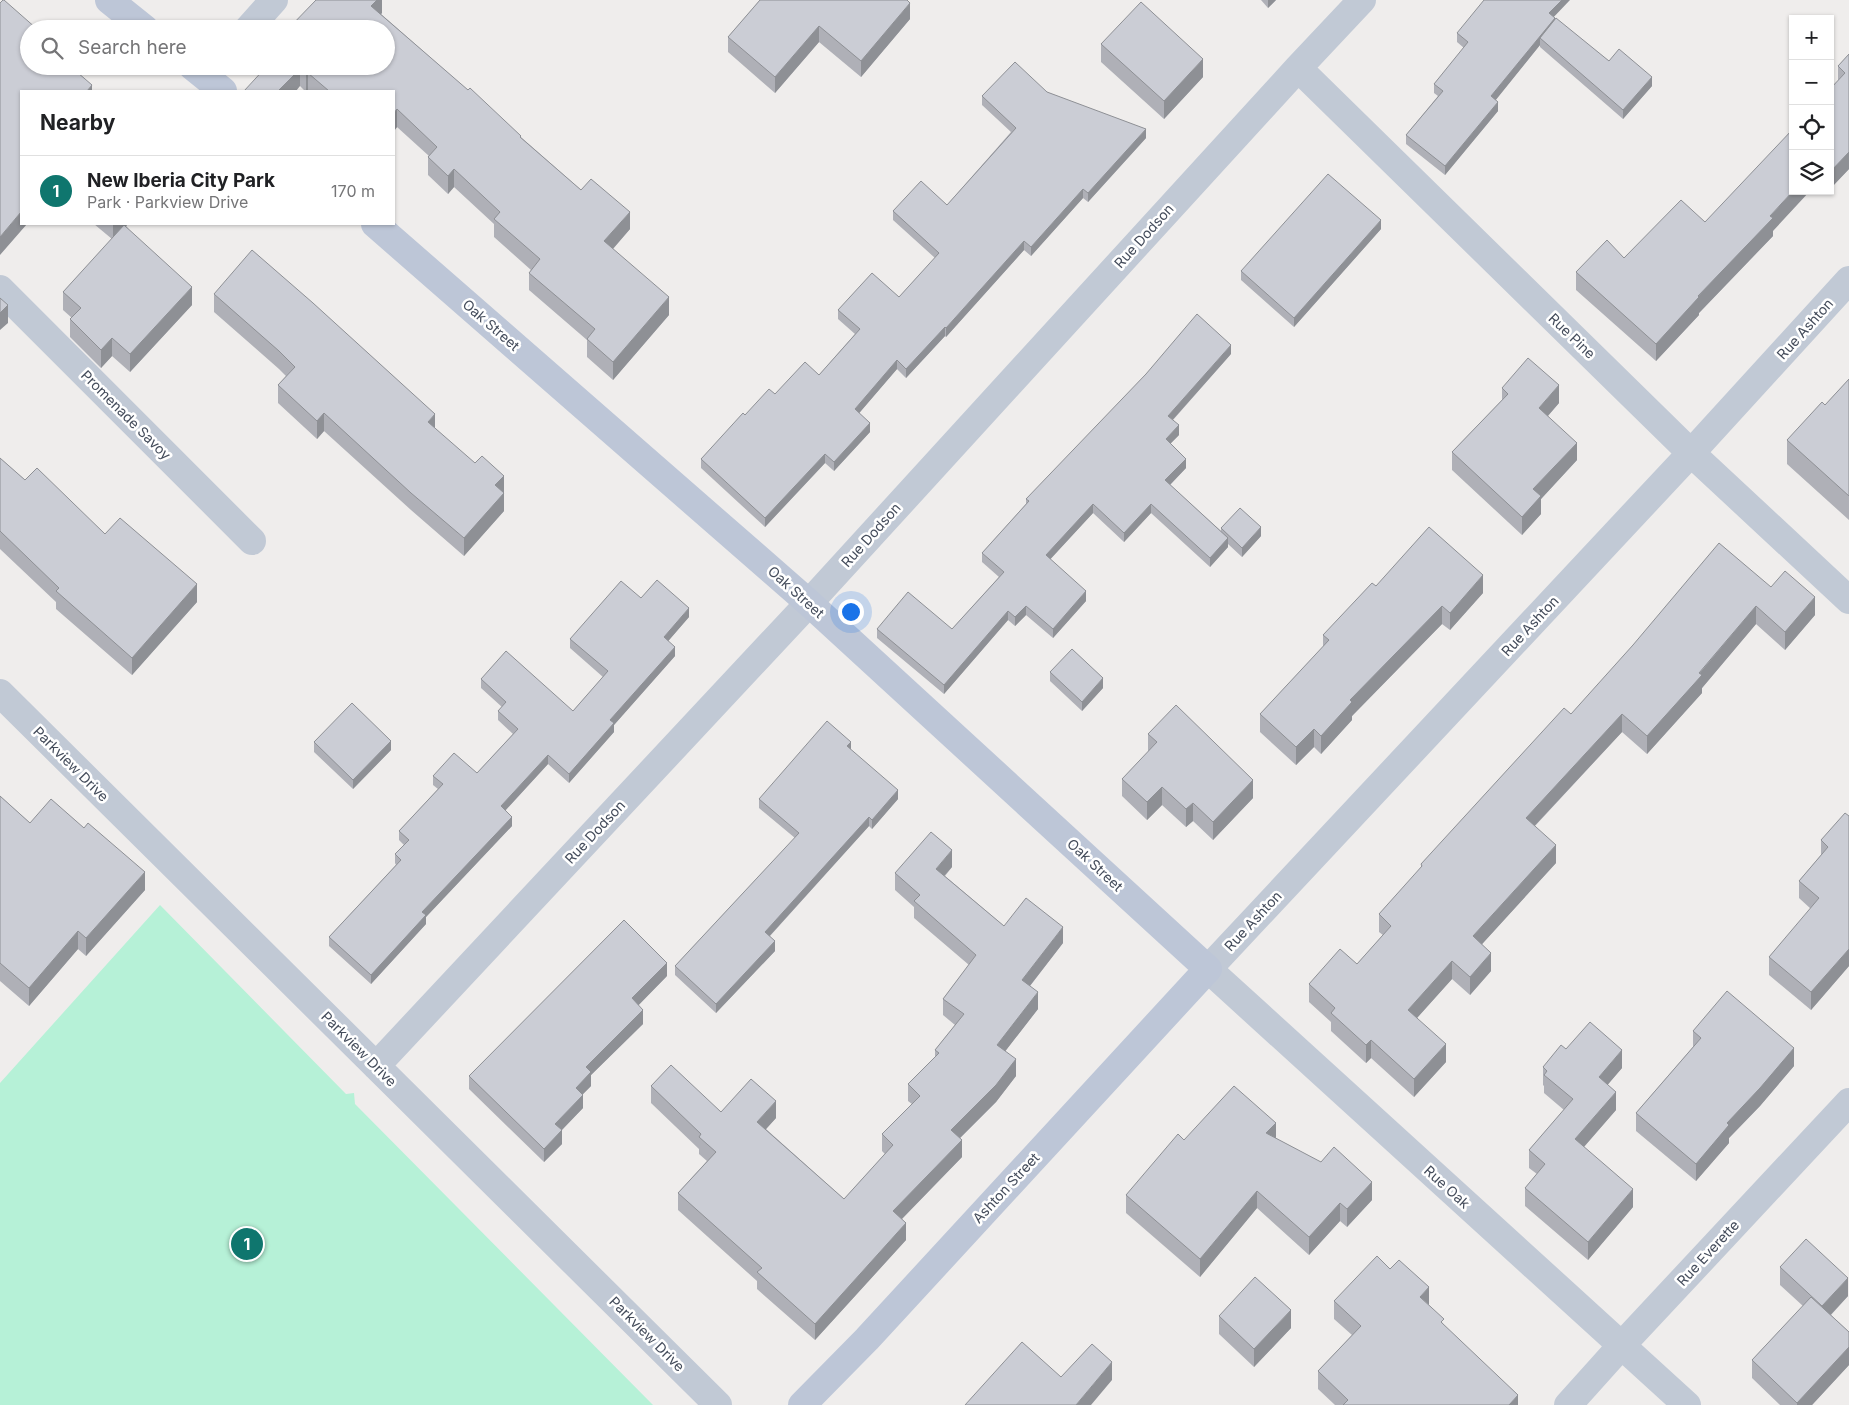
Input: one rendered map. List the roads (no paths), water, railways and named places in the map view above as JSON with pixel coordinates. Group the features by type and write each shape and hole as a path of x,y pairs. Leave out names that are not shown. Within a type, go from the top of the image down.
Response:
{"main road":[{"path":"109,0 134,20"},
{"name":"Oak Street","path":"376,225 809,603 1208,969"},
{"name":"Ashton Street","path":"802,1405 867,1339 1208,969"}],"street":[{"path":"256,20 274,0"},
{"name":"Rue Dodson","path":"376,1066 809,603 1362,0"},
{"name":"Rue Pine","path":"1298,68 1691,453 1849,600"},
{"name":"Rue Ashton","path":"1208,969 1691,453 1849,280"},
{"name":"Promenade Savoy","path":"0,289 252,541"},
{"name":"Parkview Drive","path":"0,693 718,1405"},
{"name":"Rue Oak","path":"1208,969 1687,1405"},
{"name":"Rue Everette","path":"1568,1405 1849,1102"}],"place":[{"name":"New Iberia City Park","path":"247,1244"}]}
